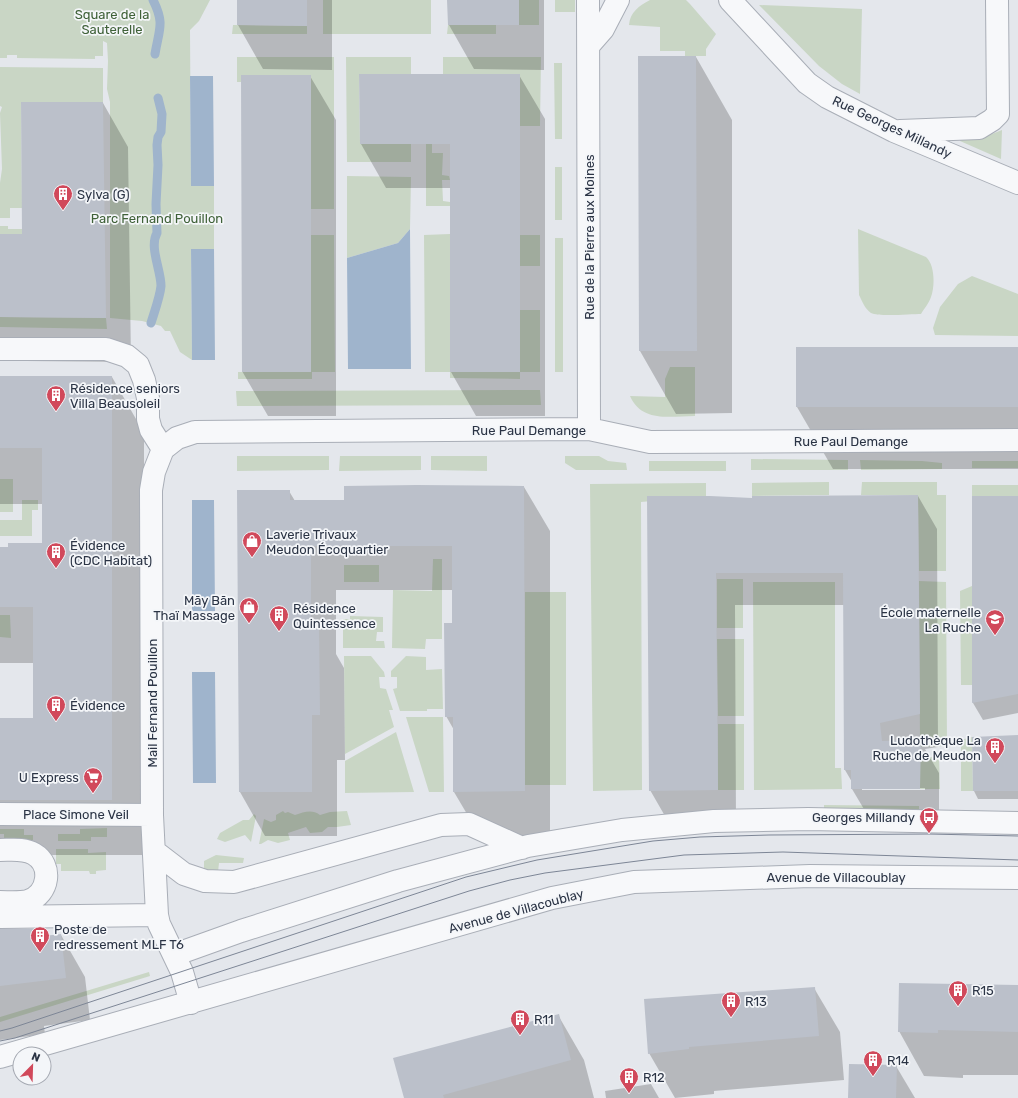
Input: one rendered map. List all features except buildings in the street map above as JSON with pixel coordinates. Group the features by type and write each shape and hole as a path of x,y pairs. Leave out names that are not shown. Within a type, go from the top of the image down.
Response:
{"street":[{"name":"Rue de la Pierre aux Moines","path":"588,0 589,429"},
{"path":"589,45 603,29 618,0"},
{"name":"Rue Georges Millandy","path":"730,0 807,83 827,97 894,131 1018,183"},
{"path":"894,131 979,128 992,120 998,114 997,0"},
{"path":"0,349 106,349 127,356 138,365 144,380 148,398 148,419 151,430 163,449"},
{"name":"Rue Paul Demange","path":"163,449 178,438 195,432 589,429 650,442 1018,440"},
{"name":"Mail Fernand Pouillon","path":"163,449 154,472 151,490 152,815 157,916 159,924 174,954"},
{"name":"Place Simone Veil","path":"0,814 152,815"},
{"path":"191,1003 174,954 398,881 522,848 622,830 714,821 808,819 1018,823"},
{"path":"154,851 184,874 204,881 234,882 441,824 469,824 522,848"},
{"path":"0,850 22,850 35,855 44,865 46,880 40,892 29,900 22,902 0,902"},
{"name":"Avenue de Villacoublay","path":"0,1056 191,1003 552,898 634,882 810,876 1018,878"},
{"path":"0,918 157,916"}],"green space":[{"name":"Parc Fernand Pouillon","path":"0,0 210,0 199,21 190,30 191,186 214,186 214,249 191,249 192,360 180,352 170,331 165,331 161,326 142,321 110,318 110,102 107,89 107,43 103,41 103,56 95,56 95,59 17,58 17,55 7,55 7,58 0,58"},
{"path":"323,0 431,0 431,34 323,34"},
{"path":"519,0 539,0 539,25 519,25"},
{"path":"555,0 575,0 575,12 555,12"},
{"path":"650,0 686,0 690,4 716,34 706,49 706,56 685,56 685,51 660,51 660,27 629,25 633,13"},
{"path":"759,5 862,9 860,94 842,84 819,66"},
{"path":"233,25 307,26 307,34 232,34"},
{"path":"448,25 496,25 496,34 447,34"},
{"path":"237,57 334,57 334,209 311,209 311,75 241,75 241,82 237,82"},
{"path":"346,57 411,57 411,74 359,74 360,144 411,144 411,162 347,162"},
{"path":"443,57 541,57 540,126 519,126 519,74 443,74"},
{"path":"554,63 562,63 562,139 555,139"},
{"path":"0,67 103,68 103,102 21,102 22,208 10,208 10,218 0,218 0,183 2,169 0,113 2,107 0,106"},
{"path":"1002,130 1001,159 960,141 961,138 982,138"},
{"path":"426,144 432,144 432,153 443,153 442,175 449,176 450,180 442,180 443,201 450,202 450,206 426,206"},
{"path":"555,167 562,167 562,220 555,220"},
{"path":"347,176 411,177 410,229 398,243 347,258"},
{"path":"0,226 8,226 8,229 22,229 22,234 0,234"},
{"path":"858,229 926,257 929,261 933,270 933,287 928,304 921,314 875,314 871,313 865,307 859,295"},
{"path":"450,234 450,372 425,372 424,235"},
{"path":"311,235 334,235 335,372 312,372 312,379 238,379 238,372 311,372"},
{"path":"520,235 540,235 540,266 520,266"},
{"path":"555,238 563,238 563,372 555,372"},
{"path":"972,276 1018,294 1018,336 935,335 933,328 940,307 958,284"},
{"path":"520,310 540,310 540,372 520,372"},
{"path":"0,317 106,318 107,329 0,327"},
{"path":"670,367 695,367 695,416 667,417 649,414 642,411 635,405 630,396 665,397 665,379"},
{"path":"450,372 520,372 520,379 450,378"},
{"path":"540,390 541,405 237,406 236,391"},
{"path":"237,456 329,456 329,470 237,471"},
{"path":"340,456 421,456 421,470 339,471"},
{"path":"431,456 487,456 487,471 431,470"},
{"path":"565,456 599,456 608,461 626,463 627,470 576,470 565,463"},
{"path":"751,459 848,460 848,470 751,470"},
{"path":"860,460 922,461 942,463 942,469 861,470"},
{"path":"649,461 726,461 726,471 649,471"},
{"path":"972,461 1018,461 1018,468 972,468"},
{"path":"0,479 13,479 13,512 0,512"},
{"path":"829,482 829,495 752,496 752,483"},
{"path":"862,482 937,482 937,495 946,495 946,571 919,571 918,495 861,495"},
{"path":"706,483 706,496 641,502 642,790 593,791 590,484"},
{"path":"972,485 1018,485 1018,496 972,496"},
{"path":"22,500 38,500 38,510 32,510 32,536 0,536 0,520 22,520"},
{"path":"433,559 442,559 442,639 426,639 425,649 392,648 393,590 432,591"},
{"path":"344,565 379,565 379,582 344,582"},
{"path":"717,579 743,579 743,628 717,628"},
{"path":"919,581 946,582 947,746 920,747"},
{"path":"753,582 835,582 835,768 841,768 842,789 754,790"},
{"path":"972,586 972,685 961,685 960,591"},
{"path":"525,592 566,592 566,785 525,785"},
{"path":"0,615 10,615 11,638 0,637"},
{"path":"350,616 383,617 383,632 377,632 376,641 384,641 385,648 343,648 343,619 350,619"},
{"path":"717,639 744,639 744,716 718,716"},
{"path":"344,656 371,656 384,672 385,677 379,677 380,688 386,689 393,710 389,710 394,727 345,754"},
{"path":"406,656 426,657 426,670 442,669 443,709 427,709 427,711 400,711 393,689 397,688 397,677 391,677 391,671"},
{"path":"406,717 443,717 444,792 429,792"},
{"path":"718,724 744,724 744,790 718,790"},
{"path":"396,732 414,792 345,793 345,761"},
{"path":"972,737 973,791 961,791 961,740"},
{"path":"920,757 939,757 940,789 920,789"},
{"path":"824,805 919,806 919,813 824,811"},
{"path":"283,811 285,813 288,812 295,815 305,812 314,812 320,815 330,812 347,811 351,825 328,827 322,832 310,833 306,827 288,833 290,840 278,843 268,840 259,844 264,819 271,822 276,820 276,815"},
{"path":"254,814 256,816 251,842 245,835 225,842 217,839 220,833 243,820 249,820"},
{"path":"107,828 107,837 91,837 91,841 58,841 58,834 80,834 80,829"},
{"path":"0,829 24,829 24,835 33,835 33,840 4,840 4,834 0,834"},
{"path":"56,849 88,849 88,853 106,852 106,870 96,871 96,874 90,874 89,871 61,871 61,864 56,864"},
{"path":"216,855 244,858 243,863 219,863 218,872 204,871 204,861"},
{"path":"149,972 150,976 0,1022 0,1017"}],"water":[{"path":"190,76 213,76 214,186 191,186"},
{"path":"410,229 411,369 348,369 347,258 398,243"},
{"path":"191,249 214,249 215,360 192,360"},
{"path":"192,500 214,500 215,611 192,611"},
{"path":"192,672 215,672 216,783 193,783"}],"waterway":[{"path":"153,0 157,8 160,21 155,54"},
{"path":"151,323 161,286 154,245 157,233 157,145 158,137 161,132 162,114 158,98"}],"tram line":[{"path":"0,1031 466,877 537,860 653,841 700,837 929,834 1018,836"},
{"path":"0,1041 15,1038 469,891 510,880 545,873 684,855 783,852 1018,860"}],"place":[{"name":"Sylva (G)","path":"63,211"},
{"name":"Résidence seniors Villa Beausoleil","path":"56,412"},
{"name":"Laverie Trivaux Meudon Écoquartier","path":"252,558"},
{"name":"Évidence (CDC Habitat)","path":"56,569"},
{"name":"Māy Bān Thaï Massage","path":"249,624"},
{"name":"Résidence Quintessence","path":"279,632"},
{"name":"École maternelle La Ruche","path":"995,636"},
{"name":"Évidence","path":"56,722"},
{"name":"Ludothèque La Ruche de Meudon","path":"995,764"},
{"name":"U Express","path":"93,794"},
{"name":"Georges Millandy","path":"929,834"},
{"name":"Poste de redressement MLF T6","path":"40,953"},
{"name":"R15","path":"958,1007"},
{"name":"R13","path":"731,1018"},
{"name":"R11","path":"520,1036"},
{"name":"R14","path":"873,1077"},
{"name":"R12","path":"629,1094"}],"park label":[{"name":"Square de la Sauterelle","path":"112,22"}]}
